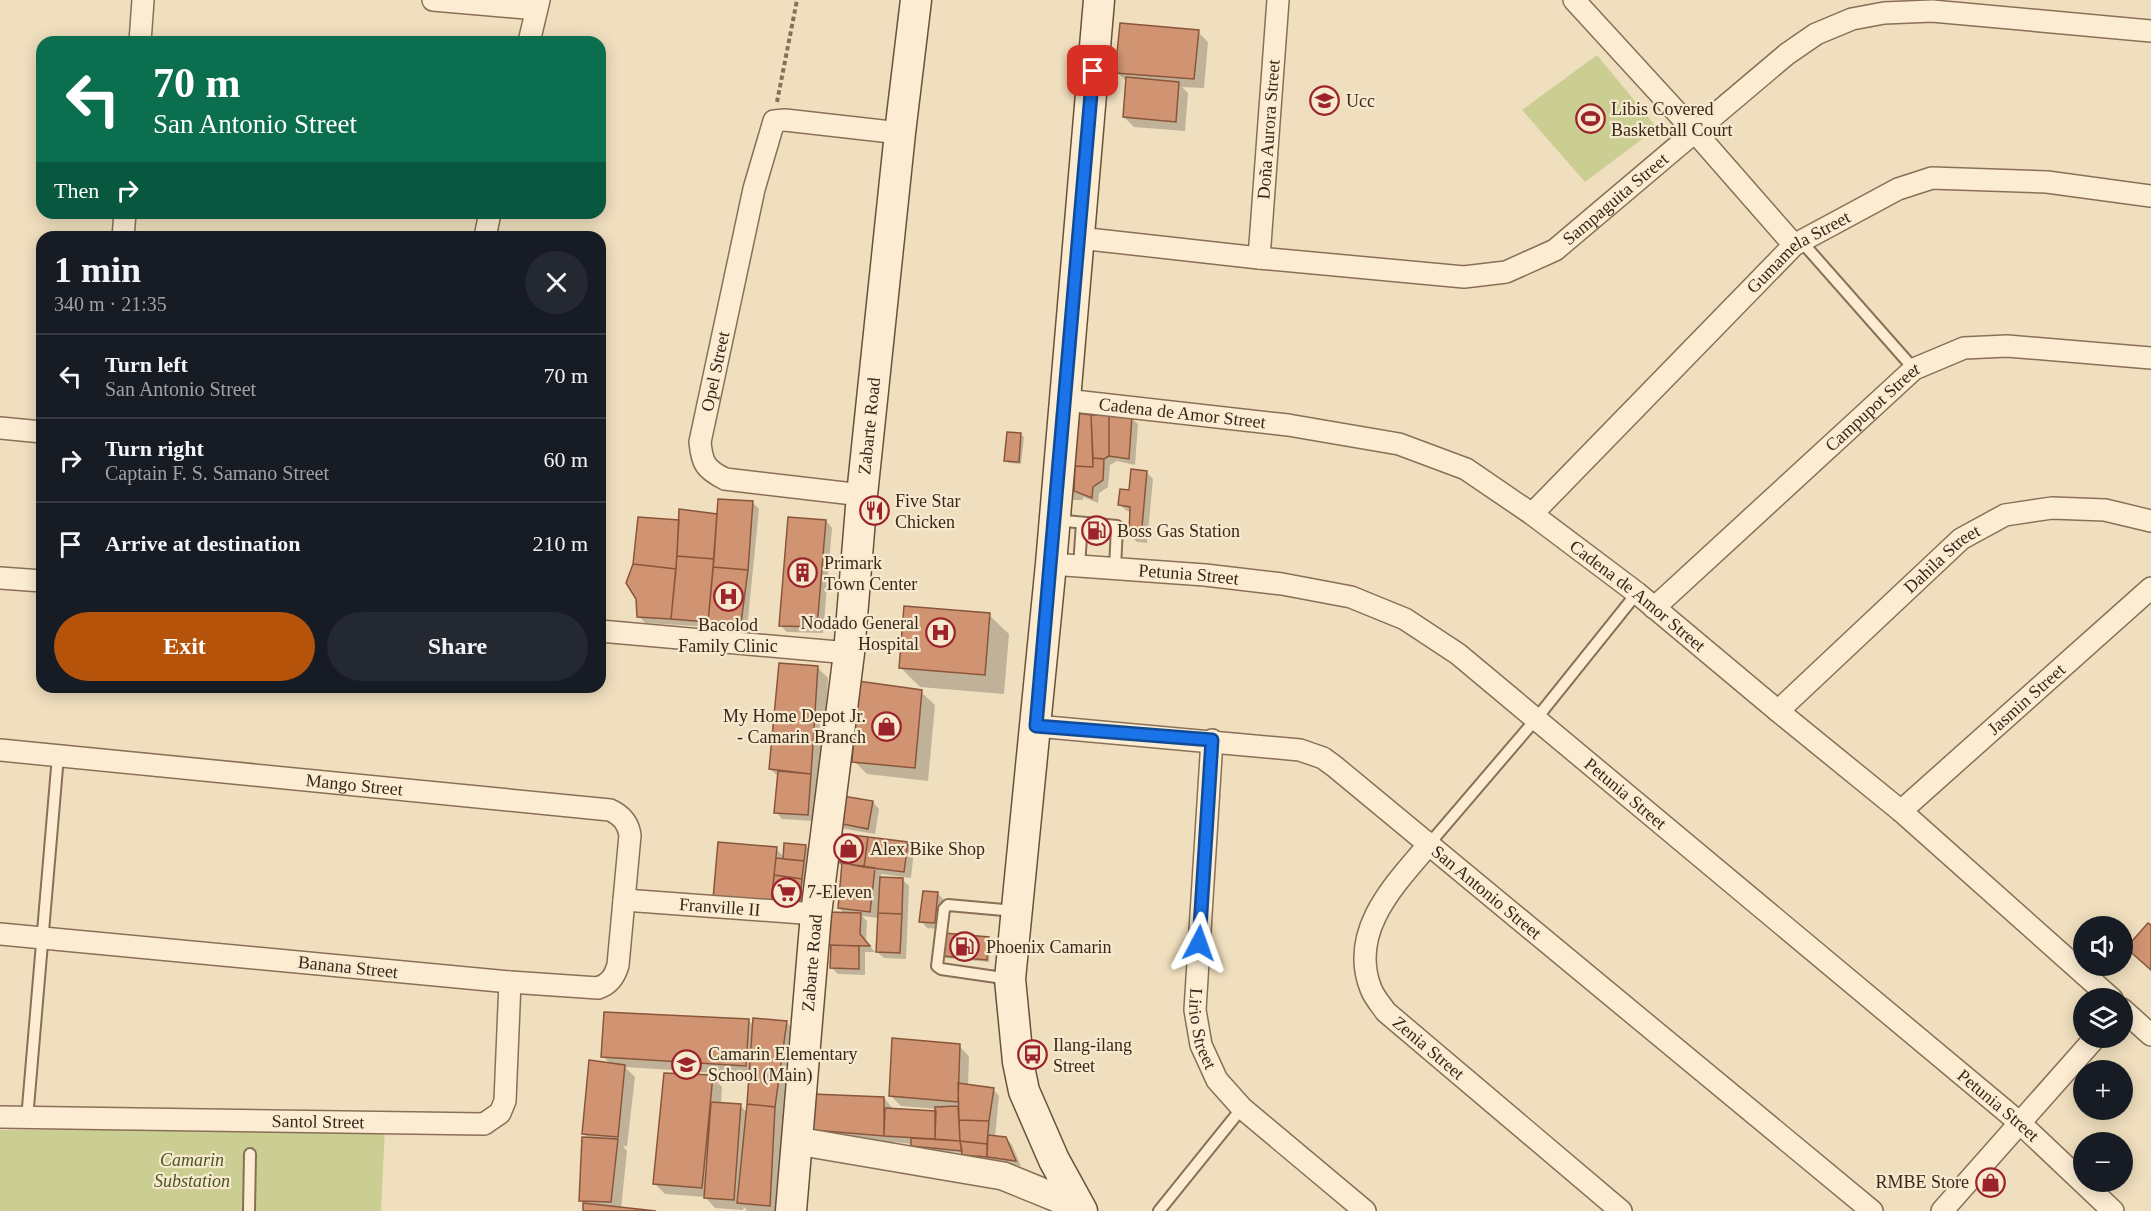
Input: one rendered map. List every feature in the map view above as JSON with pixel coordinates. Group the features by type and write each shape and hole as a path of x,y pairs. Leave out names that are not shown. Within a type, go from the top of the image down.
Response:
{"main road":[{"name":"Zabarte Road","path":"791,1211 816,914 849,653 862,495 916,0"},
{"path":"1080,1209 1054,1160 1024,1091 1018,1062 1010,979 1036,726 1065,565 1068,521 1065,400 1099,0"}],"street":[{"path":"140,36 143,0"},
{"path":"433,0 537,5 530,36"},
{"name":"Doña Aurora Street","path":"1259,258 1278,0"},
{"path":"1586,4 1695,132 1798,243"},
{"name":"Sampaguita Street","path":"1079,238 1464,277 1506,272 1555,250 1787,54 1816,34 1852,19 1884,13 1932,11 2151,32"},
{"path":"774,121 785,120 900,133"},
{"name":"Opel Street","path":"774,121 754,189 702,430 700,442 702,461 712,473 725,479 862,495"},
{"name":"Gumamela Street","path":"1532,514 1798,243 1898,189 1932,178 2047,182 2151,196"},
{"name":"Campupot Street","path":"1654,608 1914,369 1964,348 2007,346 2151,358"},
{"name":"Cadena de Amor Street","path":"1065,400 1288,425 1399,444 1466,469 1532,514 1637,593 1901,811 2100,988"},
{"path":"0,428 36,431"},
{"name":"Dahila Street","path":"1778,711 1962,539 2005,515 2052,508 2105,510 2151,521"},
{"name":"Petunia Street","path":"1065,565 1282,584 1351,597 1405,619 1458,654 2020,1122 2113,1211"},
{"path":"0,578 36,581"},
{"name":"Jasmin Street","path":"1901,811 2151,588"},
{"path":"606,632 849,653"},
{"name":"San Antonio Street","path":"1036,726 1212,740 1300,750 1323,758 1430,843 1872,1211"},
{"name":"Lirio Street","path":"1212,740 1195,1010 1200,1045 1217,1080 1242,1108 1365,1211"},
{"name":"Mango Street","path":"0,750 610,810 625,821 630,835 624,900"},
{"name":"Zenia Street","path":"1430,843 1394,884 1372,920 1364,960 1371,990 1386,1012 1621,1211"},
{"name":"Franville II","path":"624,900 816,914"},
{"name":"Banana Street","path":"0,934 591,988 606,984 613,978 618,965 624,900"},
{"name":"Santol Street","path":"0,1117 484,1124 500,1113 506,1101 510,982"},
{"path":"2133,1018 2151,1034"},
{"path":"1942,1211 2086,1048"},
{"path":"797,1142 1003,1176 1080,1209"},
{"path":"1003,1176 1054,1160"}],"lane":[{"path":"1798,243 1914,369"},
{"path":"1068,521 1117,526 1115,569"},
{"path":"1430,843 1536,719 1637,593"},
{"path":"27,1119 58,756"},
{"path":"1010,979 941,969 937,966 944,909 948,905 1016,911"},
{"path":"1159,1211 1242,1108"},
{"path":"249,1211 250,1154"}],"path":[{"path":"774,121 797,0"}],"green space":[{"name":"Libis Covered Basketball Court","path":"1597,55 1657,128 1585,182 1522,110"},
{"name":"Camarin Substation","path":"385,1128 381,1211 0,1211 0,1130"}],"building":[{"path":"1120,23 1199,30 1194,79 1115,73"},
{"path":"1126,77 1179,82 1176,122 1123,117"},
{"path":"1076,413 1091,415 1093,467 1075,466 1074,491 1056,490"},
{"path":"1091,415 1109,415 1109,456 1104,459 1093,458"},
{"path":"1109,415 1132,416 1129,459 1109,456"},
{"path":"1007,432 1021,433 1019,462 1004,461"},
{"path":"1093,458 1104,459 1103,480 1093,487 1092,498 1074,491 1075,466 1093,467"},
{"path":"1131,469 1147,471 1141,538 1129,536 1130,507 1118,505 1120,489 1129,490"},
{"path":"718,499 753,501 748,570 713,567"},
{"path":"679,509 717,514 714,559 677,556"},
{"path":"638,517 679,520 676,569 633,564"},
{"name":"Primark Town Center","path":"788,517 826,520 817,627 779,626"},
{"path":"677,556 714,559 708,622 671,619"},
{"path":"633,564 676,569 671,619 637,617 636,599 626,583"},
{"name":"Bacolod Family Clinic","path":"713,567 748,570 741,623 708,622"},
{"path":"904,606 990,613 985,675 899,668"},
{"path":"779,663 818,666 811,774 769,769"},
{"name":"My Home Depot Jr. - Camarin Branch","path":"858,681 922,690 915,768 852,762"},
{"path":"778,771 811,774 808,815 774,813"},
{"path":"837,795 873,801 868,829 832,822"},
{"path":"834,833 868,837 864,867 832,861"},
{"path":"868,837 908,842 904,872 864,867"},
{"path":"718,842 777,847 771,905 713,899"},
{"path":"784,843 806,845 804,861 783,859"},
{"path":"776,858 804,861 802,879 774,875"},
{"path":"842,863 875,868 870,912 838,908"},
{"name":"7-Eleven","path":"774,875 802,879 799,908 771,905"},
{"path":"880,877 903,878 902,914 878,913"},
{"path":"923,891 938,892 935,923 919,922"},
{"path":"828,912 861,913 860,934 870,946 826,945"},
{"path":"878,913 902,914 900,953 876,952"},
{"path":"2148,923 2151,925 2151,970 2133,954 2133,940"},
{"name":"Phoenix Camarin","path":"944,933 989,937 987,960 942,956"},
{"path":"831,945 859,946 859,969 830,968"},
{"path":"604,1012 749,1019 746,1066 601,1057"},
{"path":"753,1018 787,1021 775,1107 747,1104"},
{"path":"892,1038 960,1044 958,1102 889,1096"},
{"path":"589,1060 625,1065 618,1137 582,1134"},
{"path":"664,1073 713,1075 702,1188 653,1184"},
{"path":"958,1083 994,1088 989,1121 959,1120"},
{"path":"813,1094 884,1097 884,1136 813,1130"},
{"path":"711,1102 741,1104 734,1200 704,1198"},
{"path":"747,1104 775,1107 770,1206 737,1203"},
{"path":"958,1106 960,1141 935,1139 935,1107"},
{"path":"885,1108 936,1111 935,1139 884,1136"},
{"path":"959,1120 989,1121 987,1144 960,1141"},
{"path":"988,1135 1006,1137 1016,1161 987,1157"},
{"path":"582,1137 618,1139 611,1202 579,1201"},
{"path":"911,1138 960,1141 962,1151 911,1146"},
{"path":"960,1141 987,1144 987,1157 962,1155"},
{"path":"583,1203 656,1211 583,1211"}],"place":[{"name":"Ucc","path":"1325,101"},
{"name":"Libis Covered Basketball Court","path":"1590,119"},
{"name":"Five Star Chicken","path":"874,511"},
{"name":"Boss Gas Station","path":"1096,531"},
{"name":"Primark Town Center","path":"803,573"},
{"name":"Bacolod Family Clinic","path":"728,596"},
{"name":"Nodado General Hospital","path":"940,633"},
{"name":"My Home Depot Jr. - Camarin Branch","path":"887,726"},
{"name":"Alex Bike Shop","path":"849,849"},
{"name":"7-Eleven","path":"786,892"},
{"name":"Phoenix Camarin","path":"965,947"},
{"name":"Ilang-ilang Street","path":"1032,1055"},
{"name":"Camarin Elementary School (Main)","path":"687,1064"},
{"name":"RMBE Store","path":"1990,1182"}],"route":[{"path":"1093,71 1036,726 1212,740 1199,943"}]}
